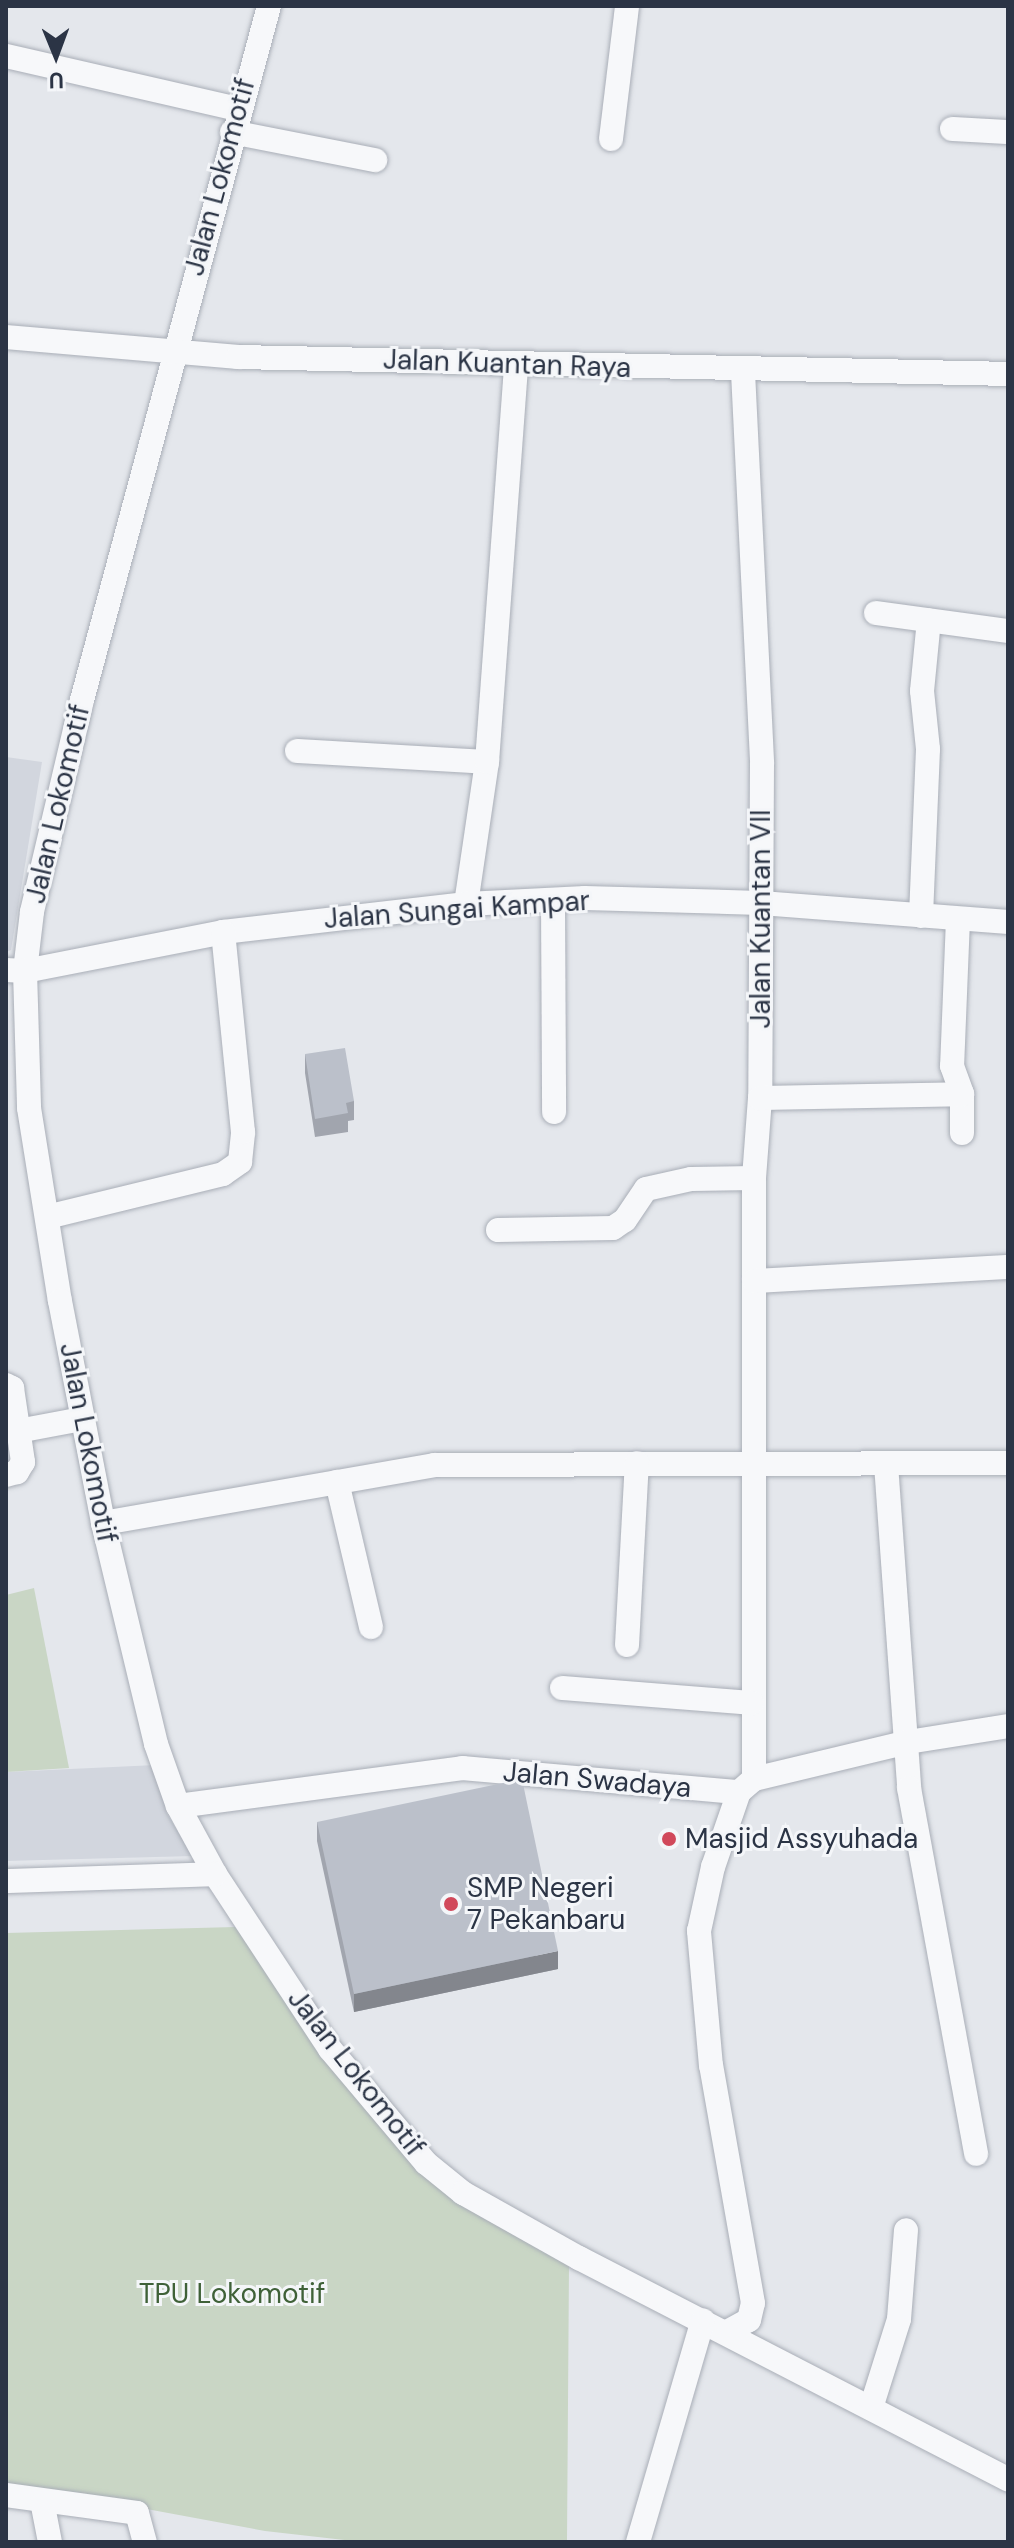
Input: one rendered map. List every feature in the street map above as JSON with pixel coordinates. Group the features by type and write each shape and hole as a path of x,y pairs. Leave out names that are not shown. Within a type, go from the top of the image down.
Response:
{"street":[{"name":"Jalan Lokomotif","path":"269,6 174,349 15,970 18,1109 47,1217 103,1523 156,1744 178,1806 215,1874 330,2049 426,2163 463,2193 554,2244 1008,2479"},
{"path":"611,139 627,6"},
{"path":"6,56 375,160"},
{"path":"952,129 1008,132"},
{"name":"Jalan Kuantan Raya","path":"6,337 174,349 238,357 743,372 1008,374"},
{"path":"466,904 487,762 516,363"},
{"name":"Jalan Kuantan VII","path":"743,372 762,764 760,1098 754,1178 755,1466 751,1703 746,1786"},
{"path":"876,613 1008,631"},
{"path":"921,916 928,749 922,691 929,620"},
{"path":"297,751 487,762"},
{"path":"553,900 554,1112"},
{"name":"Jalan Sungai Kampar","path":"15,970 223,932 466,904 553,900 761,903 1008,922"},
{"path":"958,919 952,1066 962,1094 962,1133"},
{"path":"47,1217 223,1174 240,1162 243,1132 223,932"},
{"path":"760,1098 962,1094"},
{"path":"498,1230 613,1228 625,1220 646,1189 691,1179 754,1178"},
{"path":"754,1281 1008,1267"},
{"path":"6,1385 12,1388 23,1462 17,1472 6,1475"},
{"path":"18,1431 82,1419"},
{"path":"627,1645 637,1463"},
{"path":"103,1523 434,1465 1008,1463"},
{"path":"886,1464 909,1788 976,2154"},
{"path":"337,1482 371,1627"},
{"path":"562,1688 751,1703"},
{"name":"Jalan Swadaya","path":"178,1806 462,1768 746,1786 908,1742 1008,1726"},
{"path":"727,2332 749,2320 753,2303 711,2066 699,1931 713,1867 746,1786"},
{"path":"6,1881 215,1874"},
{"path":"871,2408 899,2319 906,2230"},
{"path":"638,2542 703,2320"},
{"path":"6,2495 137,2513 145,2542"},
{"path":"42,2501 50,2542"}],"shaded area":[{"path":"6,757 42,762 11,950 6,952"},
{"path":"156,1765 167,1814 193,1856 6,1861 6,1772"}],"green space":[{"path":"34,1588 69,1768 6,1772 6,1595"},
{"name":"TPU Lokomotif","path":"235,1927 433,2180 569,2265 567,2542 362,2542 265,2531 6,2483 6,1933"}],"building":[{"path":"345,1048 354,1101 346,1103 348,1113 315,1119 305,1054"},
{"path":"522,1779 558,1951 354,1994 317,1822"}],"place":[{"name":"Masjid Assyuhada","path":"669,1839"},
{"name":"SMP Negeri 7 Pekanbaru","path":"451,1904"}]}
